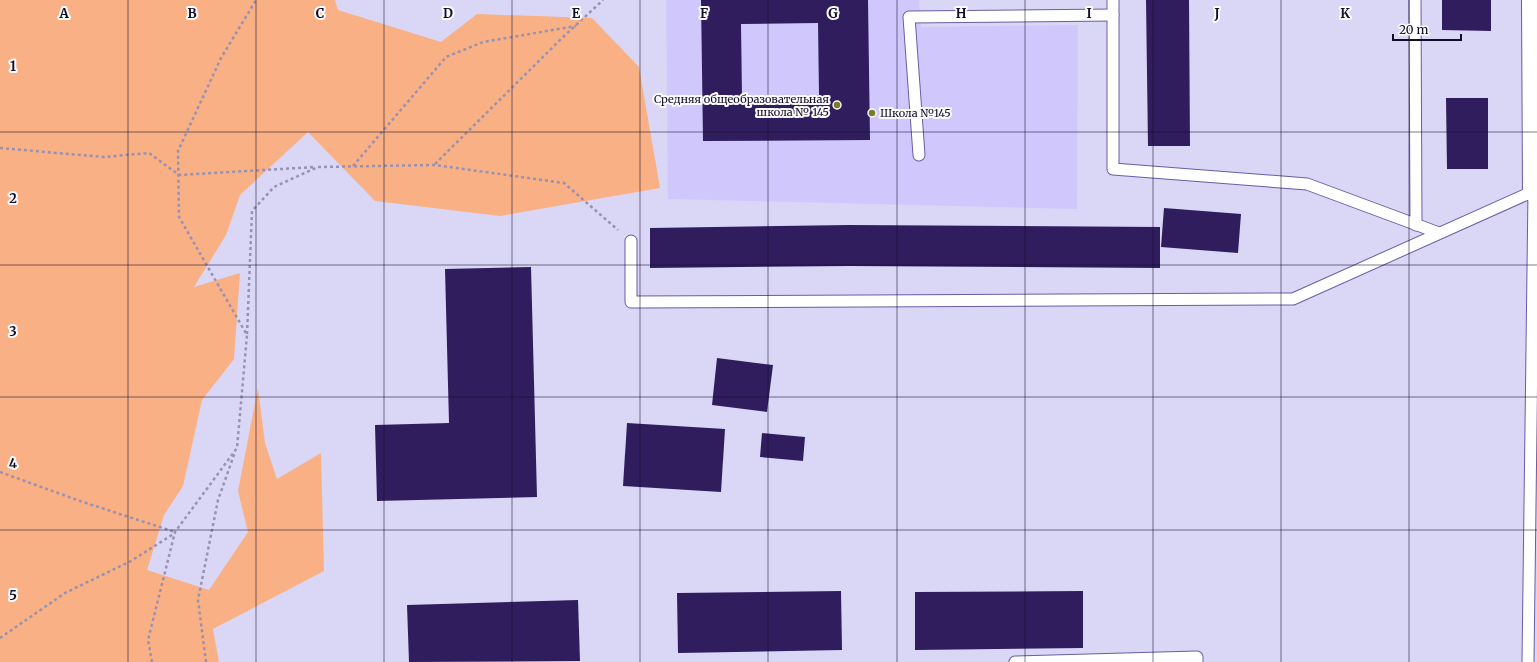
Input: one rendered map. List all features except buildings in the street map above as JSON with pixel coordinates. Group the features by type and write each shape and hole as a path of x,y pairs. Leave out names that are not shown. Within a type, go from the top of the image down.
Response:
{"street":[{"path":"1533,0 1534,191"}],"lane":[{"path":"1113,0 1113,169 1307,184 1439,233"},
{"path":"1415,0 1416,225"},
{"path":"919,155 910,17 1113,15"},
{"path":"631,241 631,302 1292,299 1534,191 1528,662"},
{"path":"1015,662 1197,657 1197,662"}],"path":[{"path":"247,335 180,217 178,151 221,58 256,0"},
{"path":"435,165 603,0"},
{"path":"353,166 446,57 483,42 576,26"},
{"path":"0,148 104,157 149,153 179,175 318,167 435,165 564,183 631,241"},
{"path":"206,662 198,600 218,500 237,448 247,335 252,212 274,187 318,167"},
{"path":"0,638 65,593 131,561 175,532 237,448"},
{"path":"0,472 80,501 175,532"},
{"path":"152,662 148,640 175,532"}],"shaded area":[{"path":"0,0 335,0 338,10 441,42 477,14 592,18 639,67 660,188 500,216 375,201 308,132 240,195 226,235 194,287 240,273 234,359 202,400 183,486 164,515 147,570 209,590 248,532 238,491 258,388 265,443 277,479 321,453 324,571 213,629 219,662 0,662"},
{"name":"Школа №145","path":"666,0 919,0 921,27 1078,25 1077,209 668,199"}],"place":[{"name":"Средняя общеобразовательная школа № 145","path":"837,105"},
{"name":"Школа №145","path":"872,113"}]}
